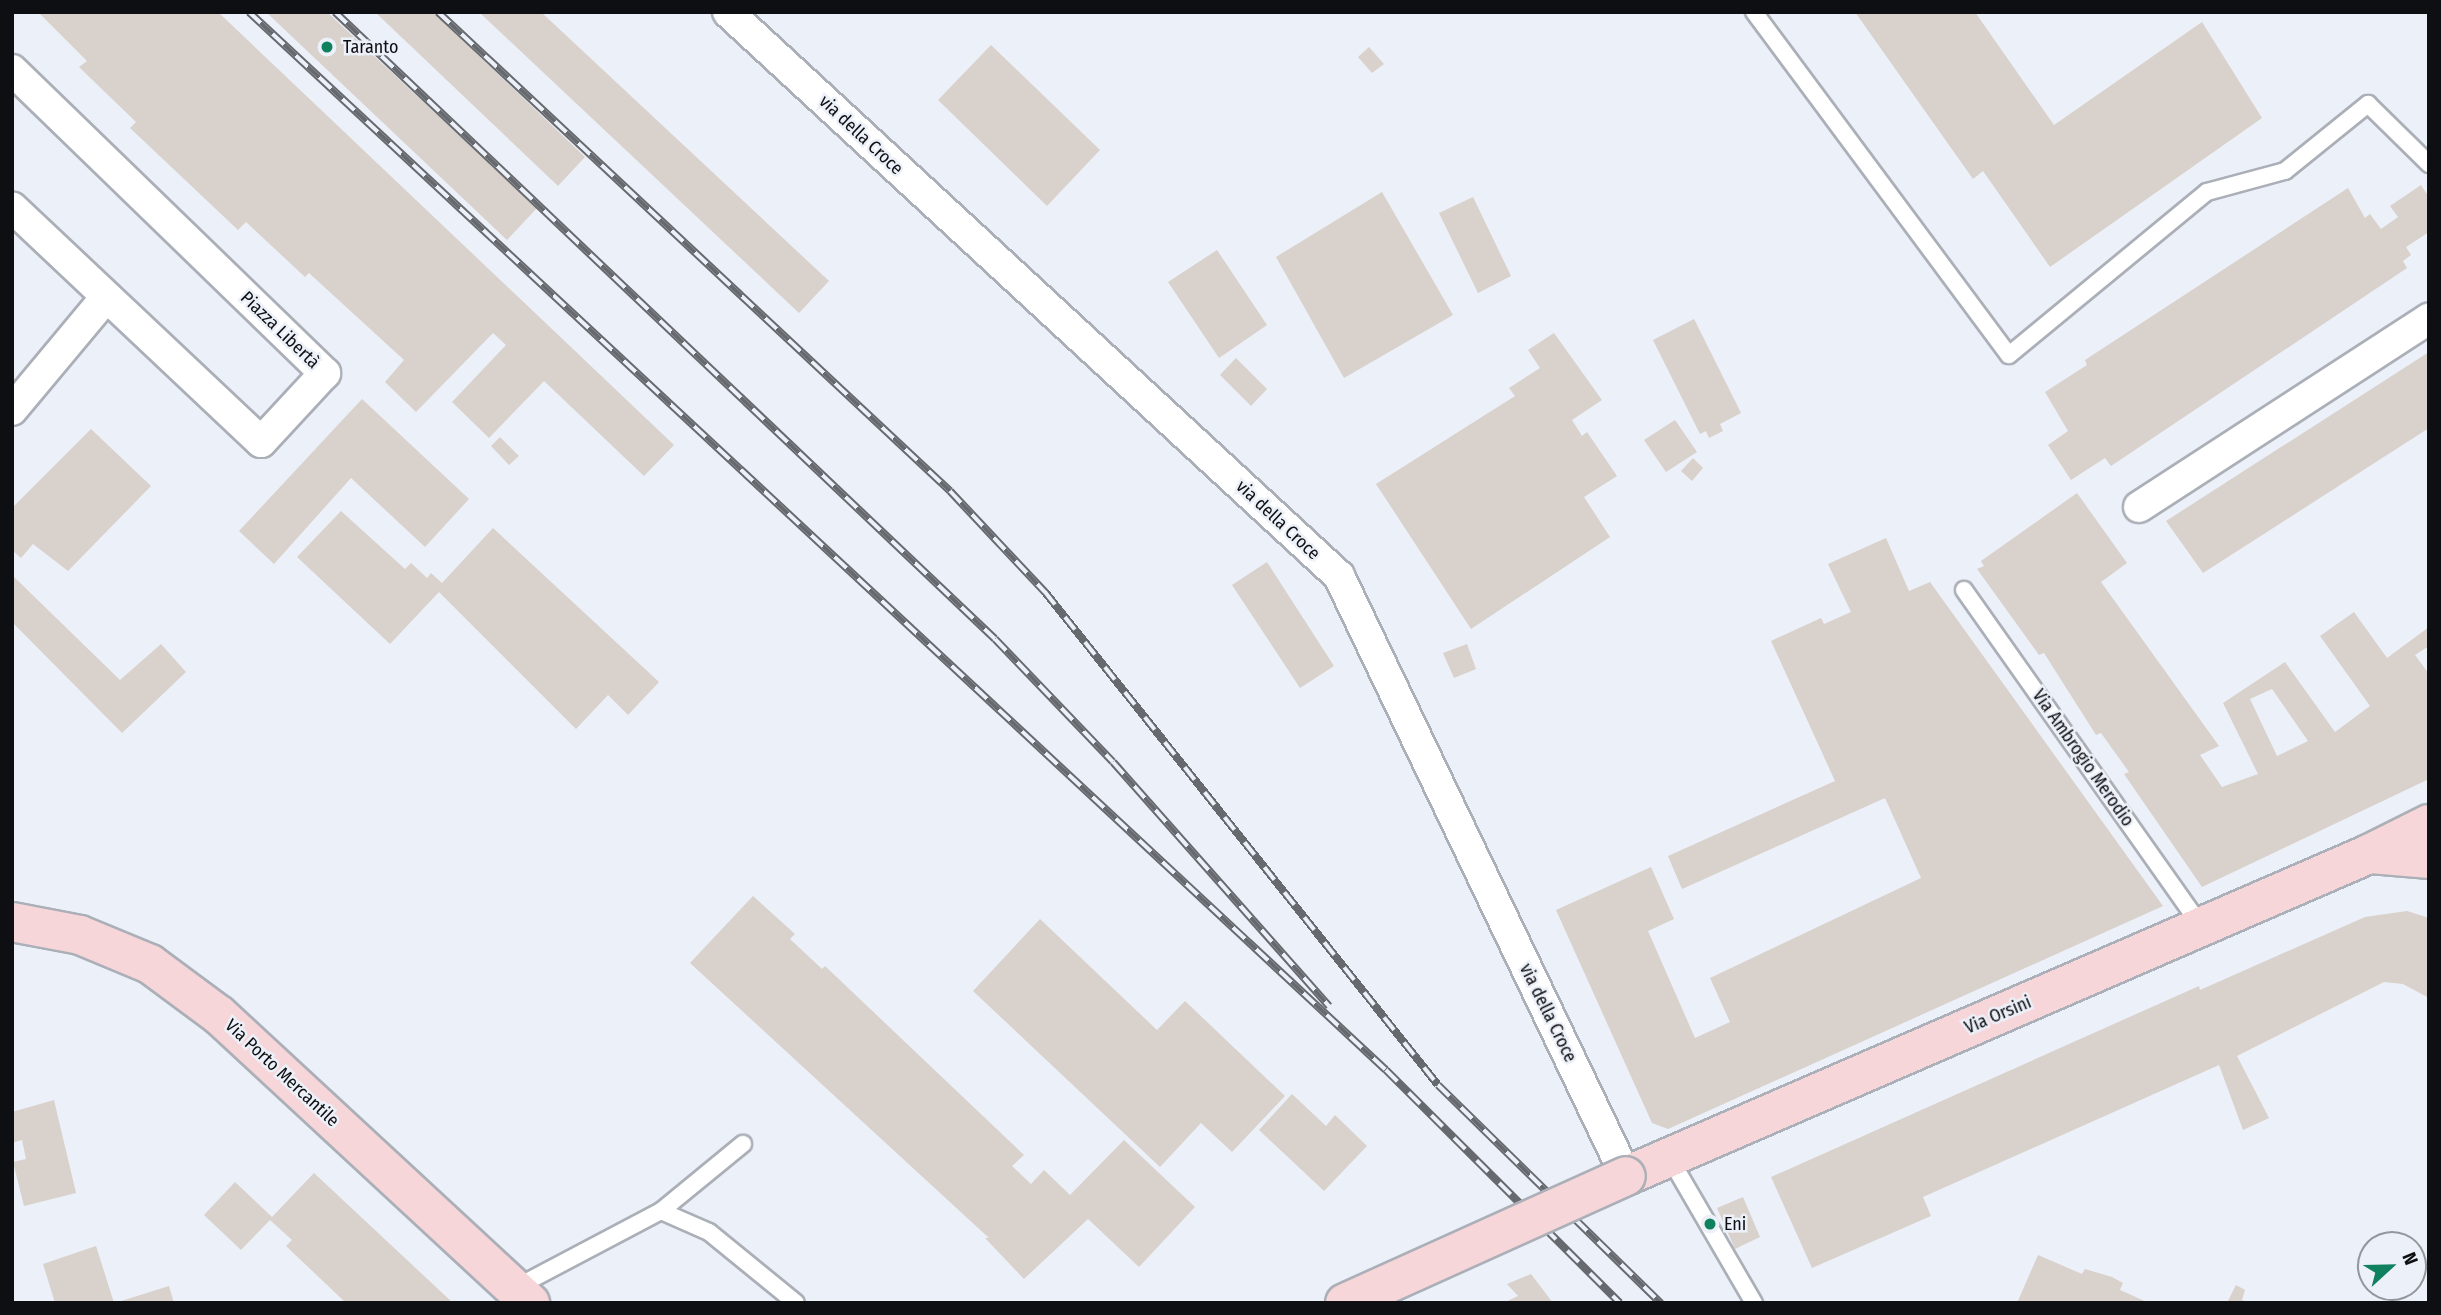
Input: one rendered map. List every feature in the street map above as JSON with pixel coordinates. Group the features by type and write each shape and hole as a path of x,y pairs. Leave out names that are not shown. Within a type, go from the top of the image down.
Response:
{"main road":[{"name":"Via Orsini","path":"1345,1303 1669,1157 2369,854 2429,824"},
{"path":"2369,854 2429,859"},
{"name":"Via Porto Mercantile","path":"12,922 80,935 150,964 219,1015 522,1295"}],"street":[{"name":"via della Croce","path":"728,12 1339,576 1626,1176"},
{"name":"Piazza Libertà","path":"12,70 325,373 261,442 12,207"},
{"path":"12,410 106,297"},
{"path":"2139,507 2429,319"}],"lane":[{"path":"1754,12 2009,355 2207,192 2285,172 2368,104 2429,164"},
{"name":"Via Ambrogio Merodio","path":"1964,590 2201,926"},
{"name":"Via Porto Mercantile","path":"522,1295 661,1210 743,1144"},
{"path":"1669,1157 1755,1302"},
{"path":"661,1210 709,1232 796,1303"}],"building":[{"path":"38,12 218,12 674,445 644,476 544,381 489,438 452,402 506,345 493,333 416,412 385,382 404,360 309,273 305,277 246,222 238,230 130,128 136,122 79,67 87,61"},
{"path":"266,12 327,12 537,208 507,240"},
{"path":"375,12 433,12 585,157 558,186"},
{"path":"479,12 541,12 829,281 799,313"},
{"path":"1855,12 1975,12 2054,125 2202,22 2262,118 2050,267 1983,171 1973,179"},
{"path":"991,45 1100,150 1047,206 938,100"},
{"path":"1369,47 1384,64 1372,73 1358,57"},
{"path":"2421,185 2429,197 2429,232 2406,247 2411,255 2403,261 2407,268 2111,466 2105,458 2071,480 2048,445 2068,431 2045,392 2087,365 2085,360 2348,188 2365,218 2370,214 2381,229 2398,217 2390,206"},
{"path":"1382,192 1453,315 1344,378 1276,257"},
{"path":"1473,197 1511,276 1478,293 1439,213"},
{"path":"1217,250 1267,325 1219,358 1168,282"},
{"path":"1694,319 1741,413 1720,424 1723,431 1709,438 1706,431 1700,434 1653,340"},
{"path":"1554,333 1602,400 1572,420 1582,436 1587,432 1617,476 1584,497 1610,537 1471,629 1376,484 1515,396 1509,388 1540,368 1528,350"},
{"path":"2429,352 2429,428 2203,573 2166,521"},
{"path":"1236,358 1267,389 1251,406 1220,375"},
{"path":"362,399 469,499 425,547 351,478 274,564 239,531"},
{"path":"1675,420 1697,452 1666,472 1644,440"},
{"path":"91,429 151,486 68,571 33,544 21,558 12,550 12,508"},
{"path":"500,437 519,456 509,465 491,446"},
{"path":"1693,458 1703,468 1692,481 1681,471"},
{"path":"2077,493 2127,563 2101,582 2219,746 2200,755 2222,787 2258,774 2223,703 2285,662 2335,732 2370,706 2320,636 2354,612 2387,658 2429,627 2429,646 2415,655 2429,674 2429,779 2202,887 2124,774 2129,772 2101,733 2096,735 2044,653 2039,655 1977,569 1984,566 1981,561","holes":["2272,689 2308,741 2277,756 2250,699"]},
{"path":"341,511 405,569 411,563 427,578 431,573 442,583 493,528 659,682 628,715 608,695 576,729 439,592 390,644 297,557"},
{"path":"1886,538 1909,591 1930,582 2163,906 1668,1129 1652,1123 1556,910 1651,867 1674,919 1648,931 1695,1038 1730,1022 1710,978 1921,878 1885,798 1682,889 1668,856 1835,781 1771,641 1821,618 1824,624 1851,612 1828,564"},
{"path":"1267,562 1334,666 1300,688 1232,585"},
{"path":"12,575 120,680 161,644 186,672 122,733 12,622"},
{"path":"1467,644 1476,669 1454,678 1443,653"},
{"path":"753,896 795,934 790,939 822,969 825,966 1024,1155 1012,1166 1031,1184 1044,1170 1070,1195 1124,1140 1195,1207 1139,1267 1088,1219 1024,1279 985,1238 989,1238 690,963"},
{"path":"2407,911 2429,918 2429,998 2403,984 2384,982 2237,1056 2269,1118 2243,1130 2219,1065 1923,1197 1931,1216 1812,1268 1771,1177 2199,986 2200,990 2365,917"},
{"path":"1040,919 1157,1030 1185,1001 1285,1096 1232,1152 1201,1123 1160,1167 973,991"},
{"path":"1292,1094 1326,1126 1335,1115 1367,1146 1324,1191 1259,1130"},
{"path":"54,1100 76,1193 24,1206 13,1162 26,1159 22,1140 12,1143 12,1112"},
{"path":"314,1173 453,1303 346,1303 286,1246 292,1240 270,1220 241,1250 204,1215 235,1182 272,1217"},
{"path":"1743,1197 1760,1237 1735,1249 1717,1208"},
{"path":"96,1246 114,1303 55,1303 43,1264"},
{"path":"2038,1255 2082,1274 2085,1269 2112,1277 2123,1283 2120,1290 2149,1303 2017,1303"},
{"path":"1531,1274 1553,1303 1503,1303 1518,1296 1507,1284"},
{"path":"2236,1285 2245,1290 2242,1300 2249,1303 2227,1303"},
{"path":"169,1286 174,1303 118,1303 118,1302"}],"railway":[{"path":"249,12 1386,1070 1620,1303"},
{"path":"335,12 995,639 1113,762 1329,1006"},
{"path":"438,12 950,491 1045,592 1438,1085 1661,1303"}],"place":[{"name":"Taranto","path":"327,47"},
{"name":"Eni","path":"1710,1224"}]}
